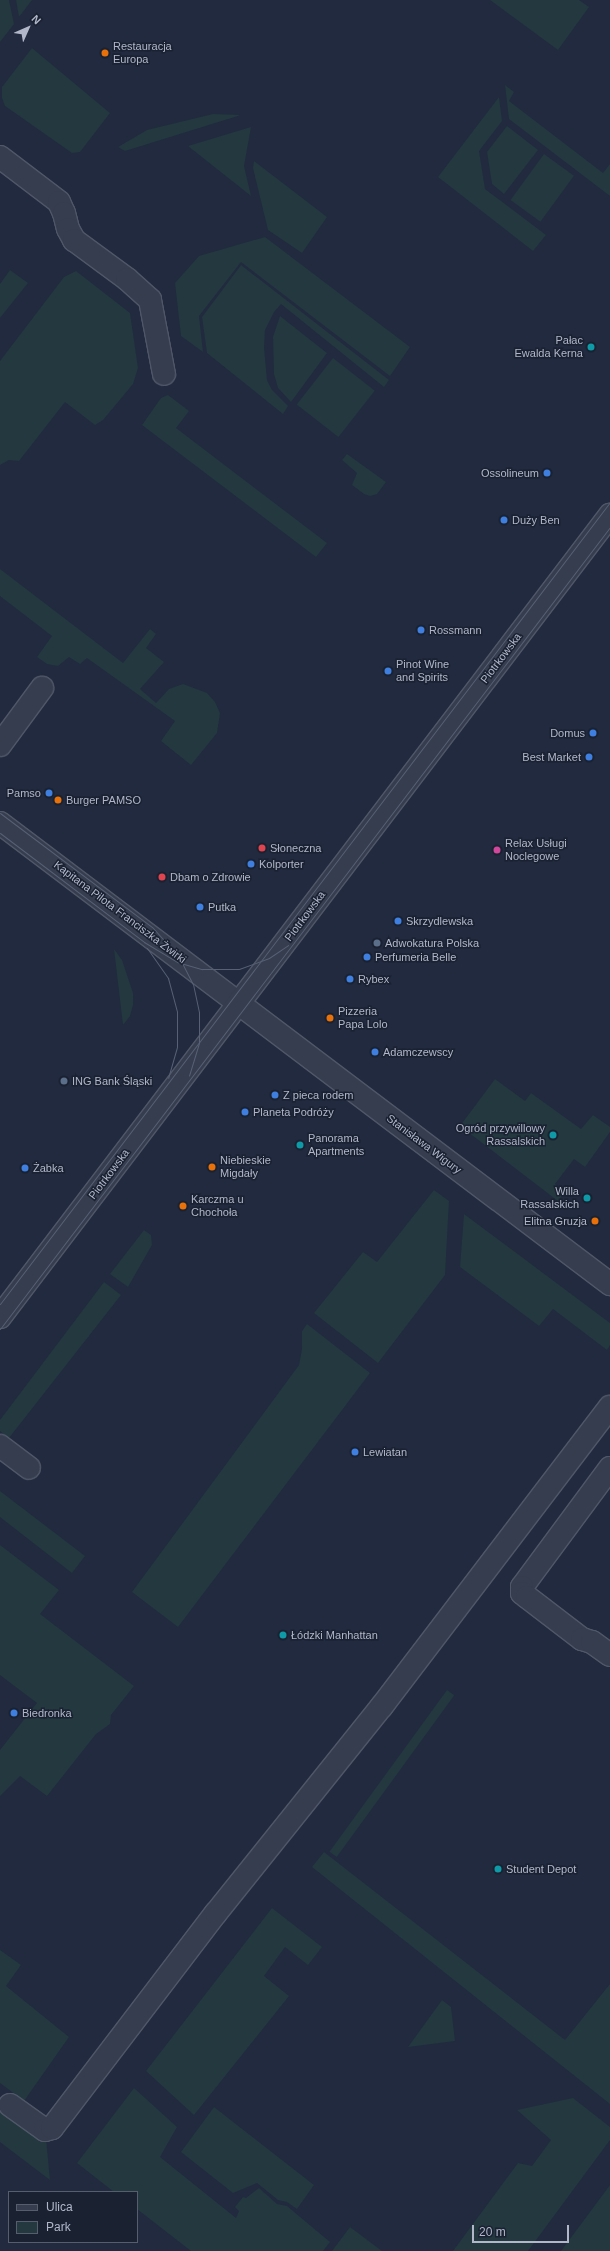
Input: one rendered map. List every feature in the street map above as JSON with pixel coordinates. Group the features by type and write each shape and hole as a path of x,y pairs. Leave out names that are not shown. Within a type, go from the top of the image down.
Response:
{"street":[{"path":"0,157 59,202 64,213 68,229 74,240 127,279 150,300 164,374"},
{"name":"Piotrkowska","path":"0,1317 610,515"},
{"path":"0,744 42,688"},
{"name":"Kapitana Pilota Franciszka Żwirki","path":"0,823 239,1003"},
{"name":"Stanisława Wigury","path":"239,1003 610,1284"},
{"path":"10,2105 44,2130 52,2128 216,1912 382,1706 610,1407"},
{"path":"0,1446 29,1468"},
{"path":"610,1468 522,1587 522,1593 527,1597 582,1638 592,1642 610,1656"}],"green space":[{"path":"0,0 9,0 14,24 0,42"},
{"path":"16,0 32,0 19,17"},
{"path":"490,0 579,0 589,7 558,50"},
{"path":"32,48 110,113 80,152 72,153 5,106 2,98 2,87"},
{"path":"505,85 514,92 509,101 603,173 610,164 610,196 509,119"},
{"path":"499,97 502,121 479,151 485,189 546,235 533,251 438,177"},
{"path":"213,114 241,115 125,151 118,147 147,130"},
{"path":"507,126 538,150 504,194 492,184 487,152"},
{"path":"251,127 244,166 251,196 188,146"},
{"path":"544,154 574,176 540,222 510,200"},
{"path":"254,161 327,217 302,253 268,230 253,168"},
{"path":"265,237 410,347 390,376 241,262 199,316 203,352 181,336 175,283 199,256"},
{"path":"241,265 389,380 384,387 281,304 274,312 265,330 264,347 267,380 272,390 288,406 283,414 207,353 202,317"},
{"path":"10,270 28,283 0,318 0,284"},
{"path":"76,271 130,313 138,368 133,384 103,420 95,425 65,402 19,461 9,460 0,465 0,361 64,277"},
{"path":"280,316 327,353 291,402 278,388 274,374 273,337"},
{"path":"333,358 375,391 338,437 297,404"},
{"path":"168,395 189,411 176,428 327,543 316,557 142,425 161,398"},
{"path":"347,454 386,482 377,494 370,496 364,494 352,485 357,473 342,460"},
{"path":"0,569 123,663 150,629 156,634 146,648 164,662 140,689 156,703 169,689 183,684 207,693 215,702 220,713 217,733 191,765 161,741 175,721 87,658 80,664 69,657 58,666 47,664 37,657 52,636 0,596"},
{"path":"114,949 122,960 133,993 133,1005 130,1016 123,1025"},
{"path":"495,1079 525,1101 531,1093 581,1129 593,1115 610,1127 610,1132 585,1167 574,1159 555,1184 564,1193 558,1201 460,1126"},
{"path":"434,1190 449,1201 445,1275 378,1363 314,1313 363,1252 377,1262"},
{"path":"464,1214 610,1323 610,1345 607,1350 553,1309 539,1326 460,1267"},
{"path":"144,1230 151,1235 152,1245 128,1287 110,1274"},
{"path":"104,1282 121,1295 9,1438 0,1431 0,1420"},
{"path":"307,1324 370,1373 178,1627 132,1592 299,1365 302,1349 302,1331"},
{"path":"0,1491 85,1556 72,1573 0,1517"},
{"path":"0,1545 59,1590 40,1614 134,1686 111,1715 110,1724 96,1734 47,1796 20,1776 0,1796 0,1750 37,1703 0,1675"},
{"path":"447,1690 454,1695 337,1857 329,1852"},
{"path":"324,1852 565,2040 610,1984 610,2104 312,1867"},
{"path":"272,1908 322,1947 308,1965 285,1947 264,1976 289,1996 194,2115 146,2071"},
{"path":"0,1950 21,1965 6,1986 69,2037 24,2101 0,2083"},
{"path":"442,2000 451,2007 455,2041 408,2047"},
{"path":"134,2088 177,2127 160,2157 236,2218 239,2211 235,2207 243,2197 246,2198 259,2188 277,2204 287,2206 330,2242 323,2251 191,2251 138,2210 138,2191 113,2191 77,2163"},
{"path":"573,2098 610,2127 610,2140 528,2251 453,2251 518,2163 532,2166 551,2140 517,2110"},
{"path":"0,2103 46,2138 50,2180 0,2142"},
{"path":"214,2107 314,2185 297,2209 287,2202 278,2200 257,2183 233,2193 181,2152"},
{"path":"610,2185 610,2251 561,2251"},
{"path":"350,2227 382,2251 332,2251"}],"tram line":[{"path":"0,1304 610,502"},
{"path":"0,1329 610,527"},
{"path":"0,813 153,928 179,957 193,984 199,1012 199,1043 189,1075"},
{"path":"0,833 144,942 177,962 202,969 239,969 269,958 288,945"},
{"path":"147,948 168,978 177,1011 177,1047 168,1078"}],"place":[{"name":"Restauracja Europa","path":"105,53"},
{"name":"Pałac Ewalda Kerna","path":"591,347"},
{"name":"Ossolineum","path":"547,473"},
{"name":"Duży Ben","path":"504,520"},
{"name":"Rossmann","path":"421,630"},
{"name":"Pinot Wine and Spirits","path":"388,671"},
{"name":"Domus","path":"593,733"},
{"name":"Best Market","path":"589,757"},
{"name":"Pamso","path":"49,793"},
{"name":"Burger PAMSO","path":"58,800"},
{"name":"Słoneczna","path":"262,848"},
{"name":"Relax Usługi Noclegowe","path":"497,850"},
{"name":"Kolporter","path":"251,864"},
{"name":"Dbam o Zdrowie","path":"162,877"},
{"name":"Putka","path":"200,907"},
{"name":"Skrzydlewska","path":"398,921"},
{"name":"Adwokatura Polska","path":"377,943"},
{"name":"Perfumeria Belle","path":"367,957"},
{"name":"Rybex","path":"350,979"},
{"name":"Pizzeria Papa Lolo","path":"330,1018"},
{"name":"Adamczewscy","path":"375,1052"},
{"name":"ING Bank Śląski","path":"64,1081"},
{"name":"Z pieca rodem","path":"275,1095"},
{"name":"Planeta Podróży","path":"245,1112"},
{"name":"Ogród przywillowy Rassalskich","path":"553,1135"},
{"name":"Panorama Apartments","path":"300,1145"},
{"name":"Niebieskie Migdały","path":"212,1167"},
{"name":"Żabka","path":"25,1168"},
{"name":"Willa Rassalskich","path":"587,1198"},
{"name":"Karczma u Chochoła","path":"183,1206"},
{"name":"Elitna Gruzja","path":"595,1221"},
{"name":"Lewiatan","path":"355,1452"},
{"name":"Łódzki Manhattan","path":"283,1635"},
{"name":"Biedronka","path":"14,1713"},
{"name":"Student Depot","path":"498,1869"}]}
